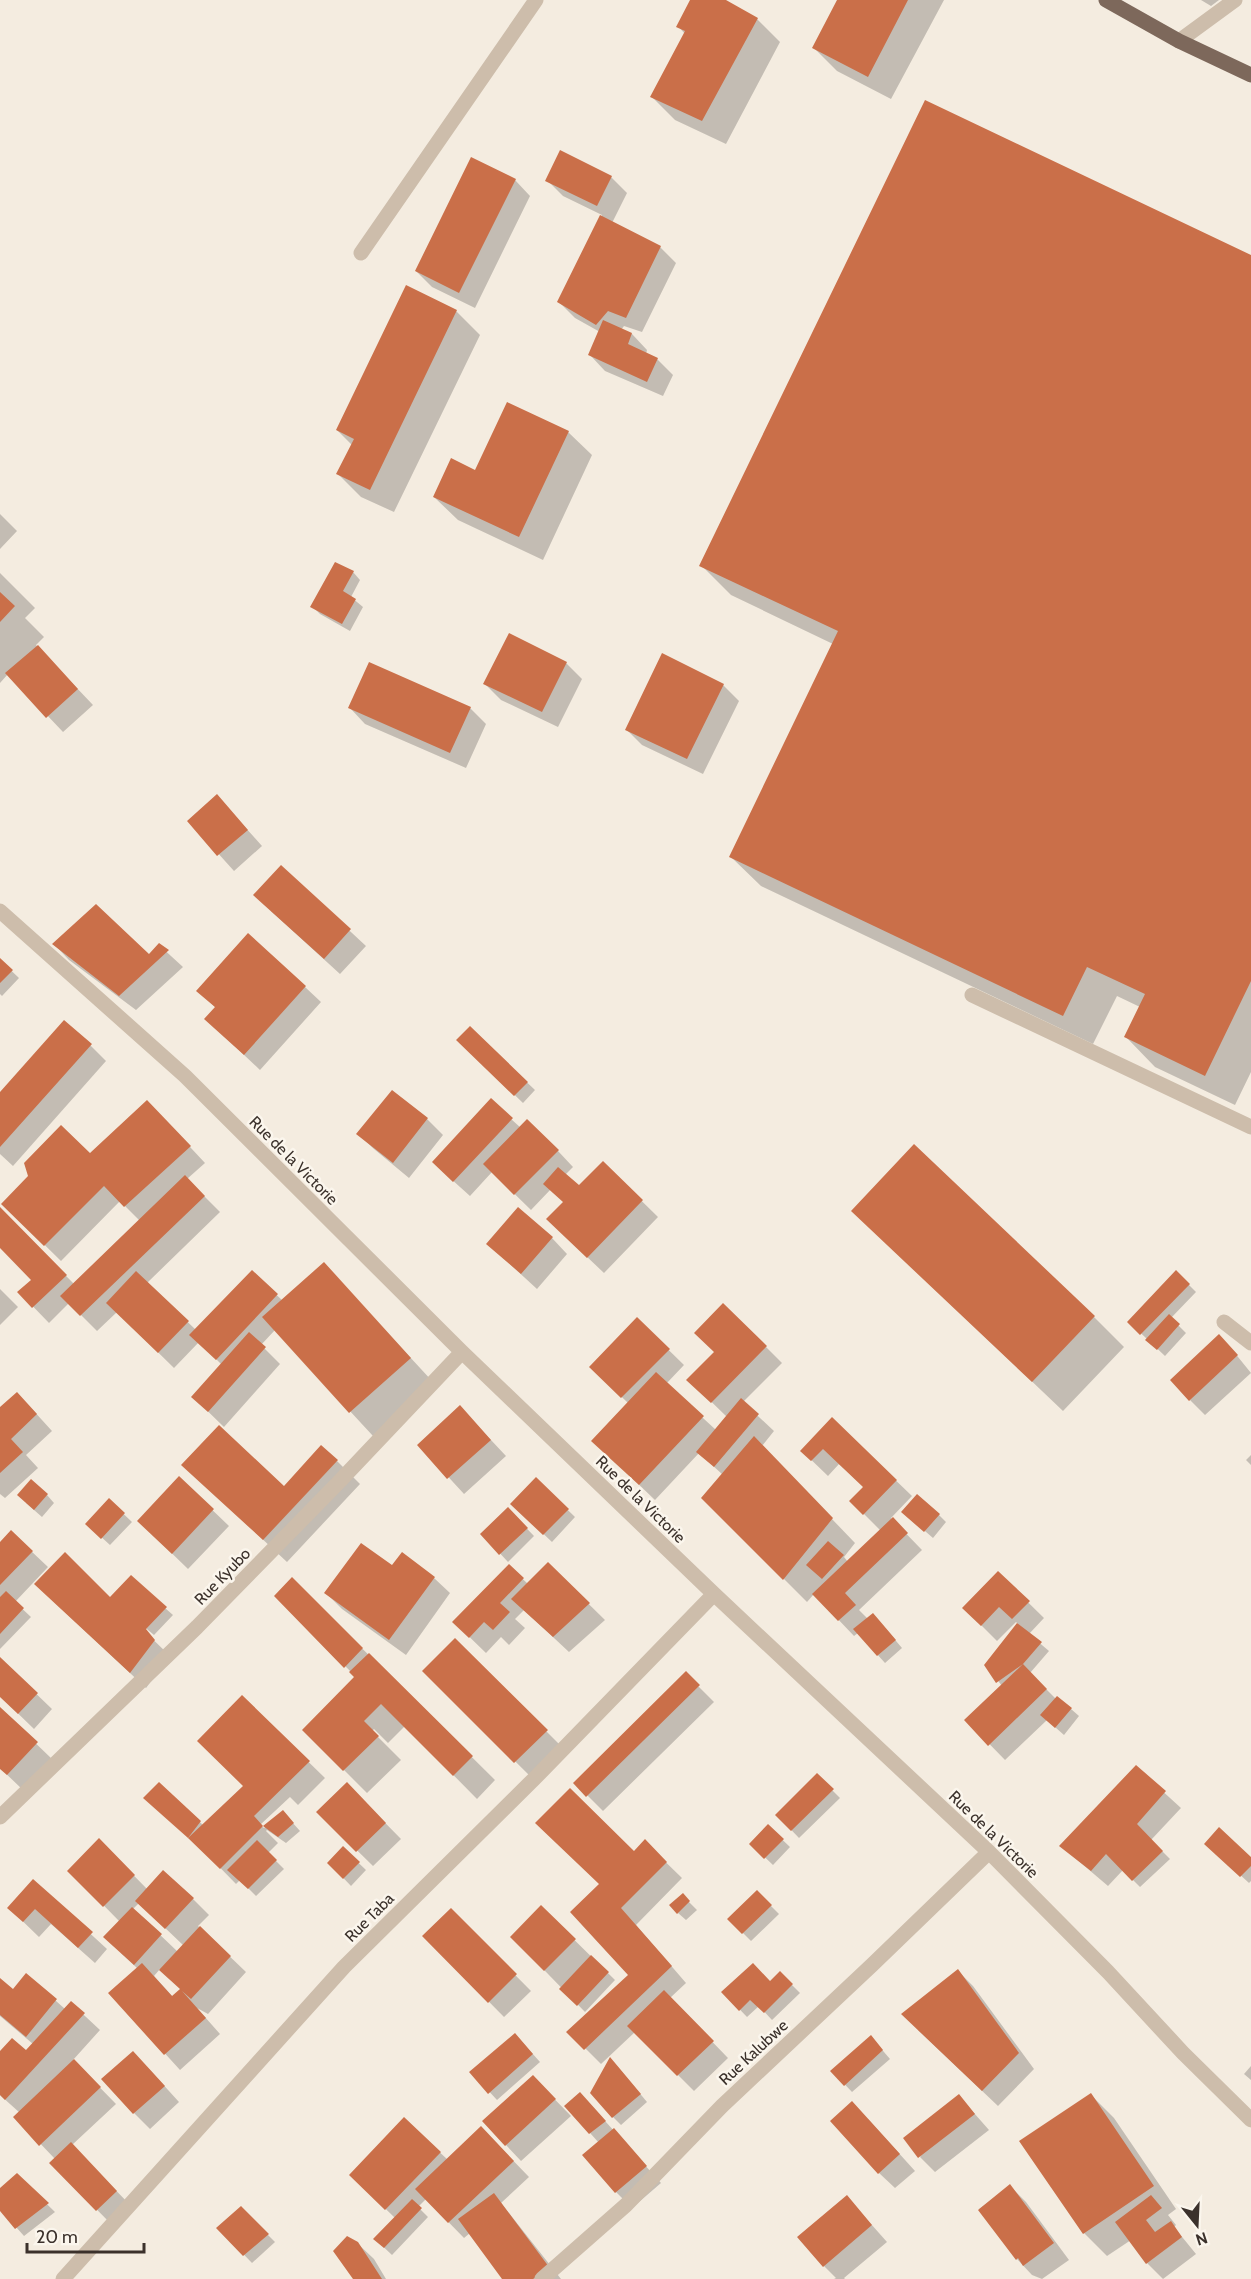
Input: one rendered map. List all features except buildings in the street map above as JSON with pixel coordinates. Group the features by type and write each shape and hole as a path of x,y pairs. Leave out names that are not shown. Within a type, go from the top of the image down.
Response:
{"main road":[{"path":"1106,0 1179,41 1251,75"}],"street":[{"path":"361,253 536,0"},
{"path":"1179,41 1234,0"},
{"name":"Rue de la Victorie","path":"0,911 185,1076 462,1352 988,1852 1251,2120"},
{"path":"972,994 1251,1127"},
{"path":"1224,1322 1251,1343"},
{"name":"Rue Kyubo","path":"0,1817 197,1627 462,1352"},
{"name":"Rue Taba","path":"63,2279 344,1967 534,1779 714,1594"},
{"name":"Rue Kalubwe","path":"542,2279 626,2205 722,2106 988,1852"}]}
